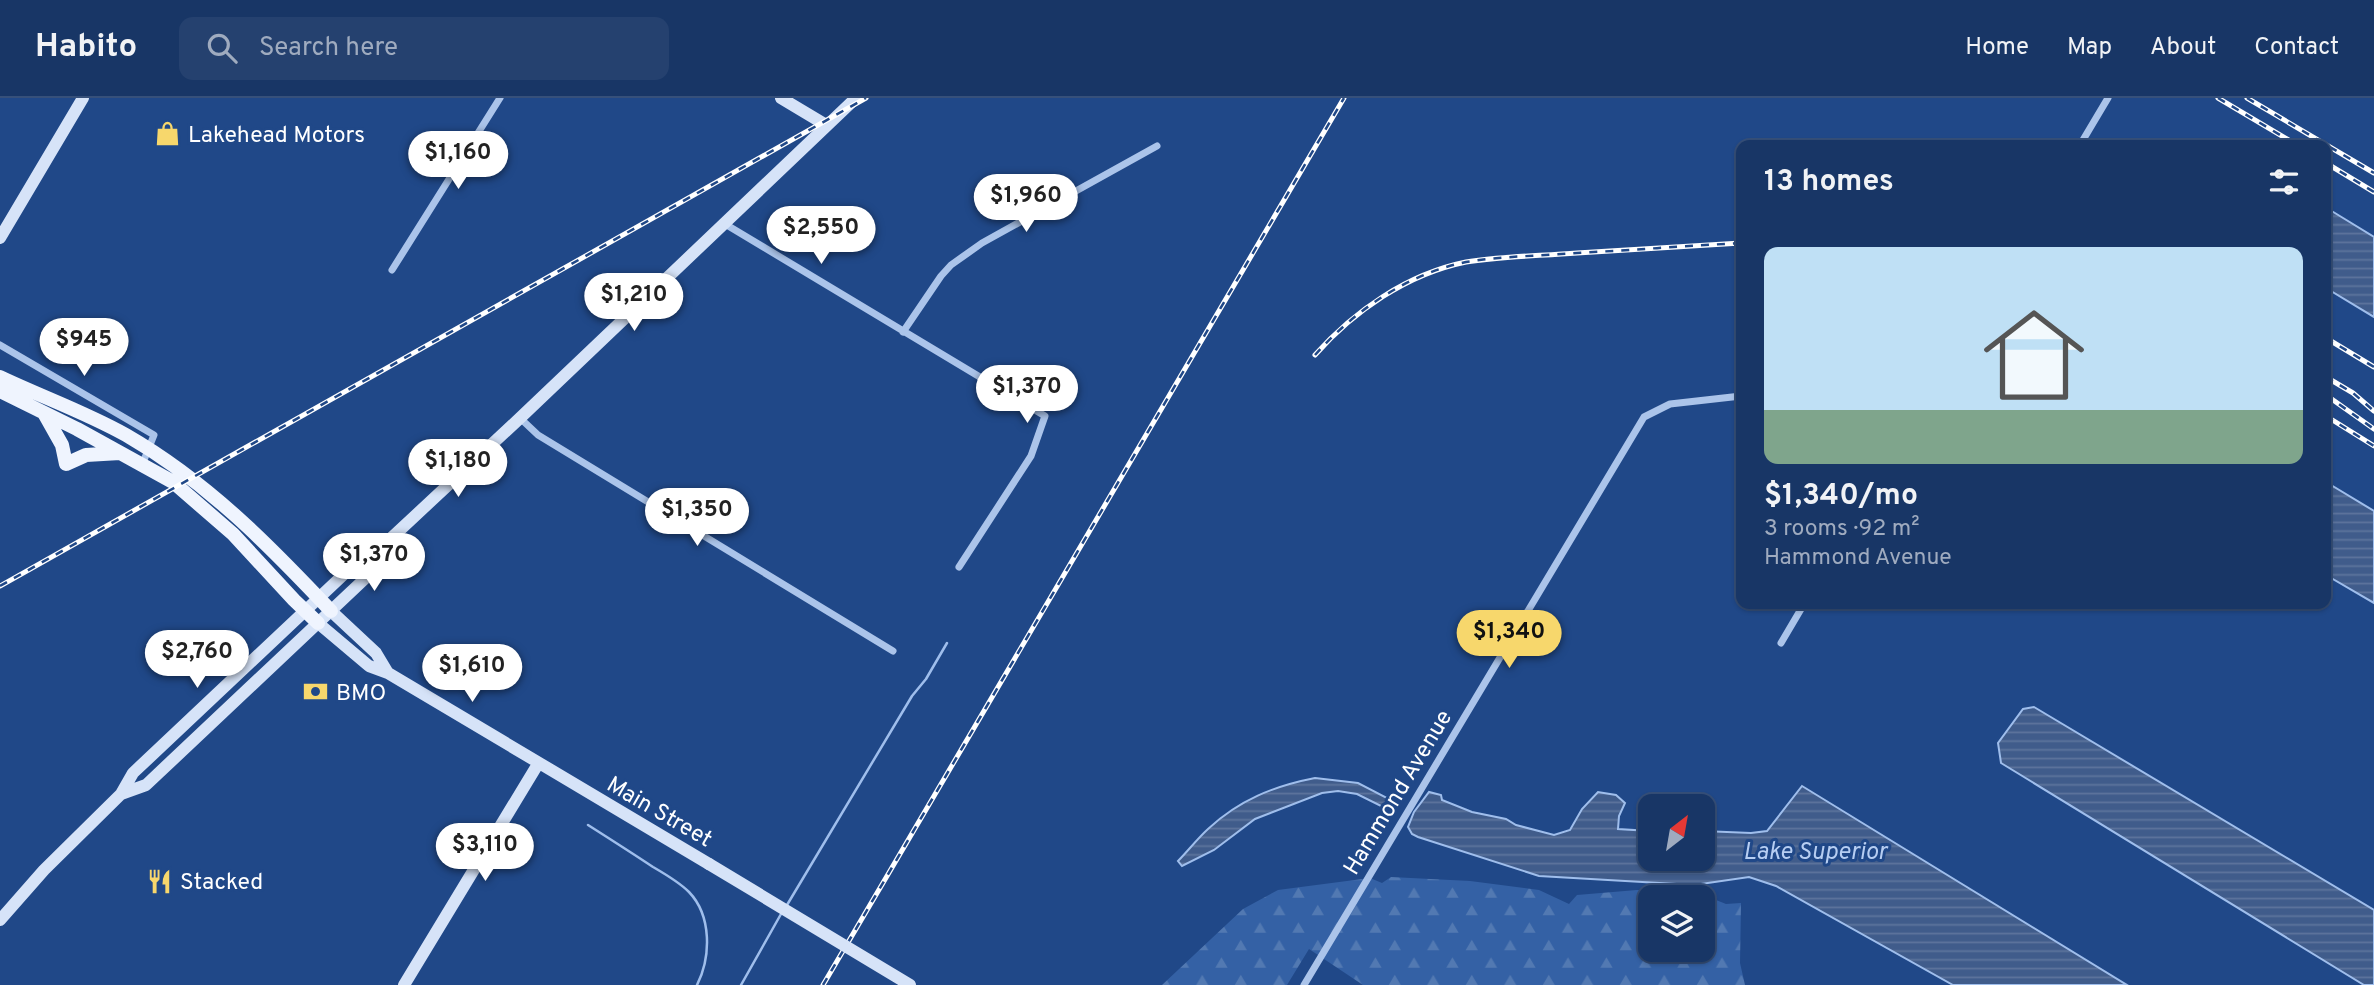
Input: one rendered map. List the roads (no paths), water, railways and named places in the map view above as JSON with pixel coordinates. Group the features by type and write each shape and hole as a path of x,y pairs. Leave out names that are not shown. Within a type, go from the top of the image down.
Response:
{"main road":[{"path":"0,238 83,98"},
{"path":"781,98 826,125"},
{"path":"0,920 44,870 121,794 133,773 318,597 358,561 372,556 520,418 856,98"},
{"path":"0,377 97,420 192,478 241,518 331,611"},
{"path":"0,391 173,482 197,500 233,534 318,623"},
{"path":"43,412 62,445 66,464 86,455 121,453"},
{"path":"121,794 146,785 331,611 373,571 372,556"},
{"name":"Main Street","path":"331,611 376,653 388,673"},
{"name":"Main Street","path":"318,623 369,666 388,673 910,985"},
{"path":"404,985 538,764"}],"street":[{"path":"392,270 500,98"},
{"path":"2083,140 2108,98"},
{"path":"903,332 951,265 1000,232 1157,146"},
{"path":"725,223 1045,416 1031,456 959,567"},
{"path":"0,345 154,435 142,465"},
{"name":"Hammond Avenue","path":"1304,985 1644,417 1670,404 1736,397"},
{"path":"520,418 538,435 893,651"},
{"path":"1781,643 1801,609"}],"water":[{"path":"2331,211 2374,237 2374,317 2331,291"},
{"path":"2331,485 2374,511 2374,603 2331,578"},
{"path":"2034,707 2374,910 2374,985 2364,985 2001,763 1998,743 2023,709"},
{"path":"1315,778 1358,783 1389,799 1383,807 1357,794 1338,791 1322,793 1255,819 1214,850 1182,866 1178,861 1208,829 1245,802 1285,785"},
{"name":"Lake Superior","path":"1802,786 2127,985 1953,985 1776,886 1749,877 1694,885 1539,876 1418,837 1412,834 1408,827 1414,812 1429,792 1441,795 1442,800 1472,812 1506,819 1516,825 1554,835 1570,830 1582,809 1598,792 1616,795 1625,803 1619,816 1618,829 1638,830 1638,872 1715,872 1715,832 1767,831"}],"waterway":[{"path":"787,905 912,696 926,679 947,643"},
{"path":"588,825 676,882 697,902 707,937 705,962 697,985"},
{"path":"741,985 781,914"}],"railway":[{"path":"0,586 866,98"},
{"path":"823,985 1344,98"},
{"path":"2218,98 2289,140"},
{"path":"2247,98 2318,140"},
{"path":"2331,148 2374,173"},
{"path":"2331,166 2374,192"},
{"path":"1315,355 1364,309 1383,296 1423,275 1466,262 1507,257 1736,243"},
{"path":"2331,341 2374,367"},
{"path":"2331,380 2353,393 2374,411"},
{"path":"2331,399 2374,429"},
{"path":"2331,419 2374,446"}],"place":[{"name":"Lakehead Motors","path":"168,134"},
{"name":"BMO","path":"316,692"},
{"name":"Stacked","path":"160,881"}]}
